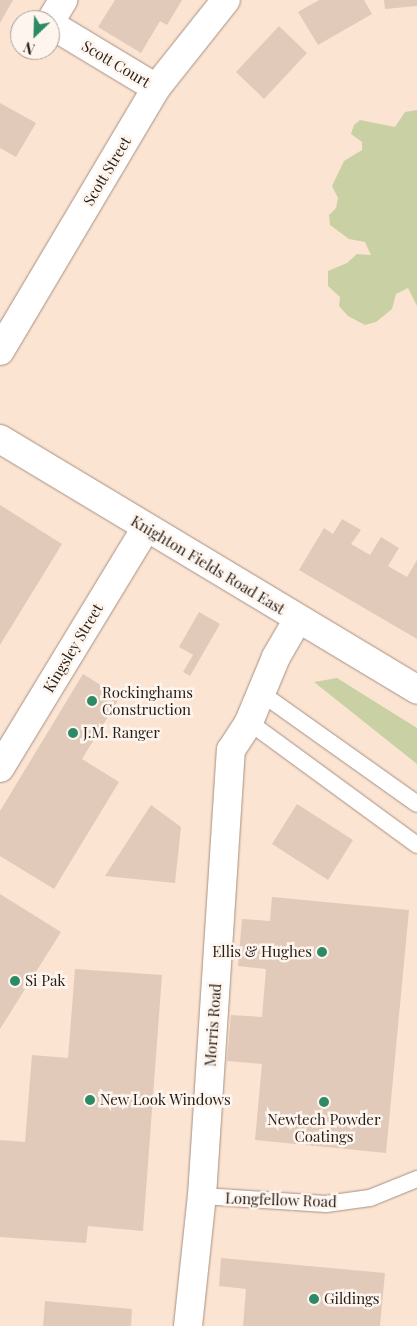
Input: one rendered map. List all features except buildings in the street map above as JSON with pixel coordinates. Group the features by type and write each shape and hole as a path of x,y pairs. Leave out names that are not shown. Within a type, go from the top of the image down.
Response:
{"street":[{"name":"Scott Street","path":"0,352 156,88 226,0"},
{"name":"Scott Court","path":"60,29 156,88"},
{"name":"Knighton Fields Road East","path":"0,439 417,690"},
{"name":"Kingsley Street","path":"0,768 146,528"},
{"name":"Morris Road","path":"188,1326 202,1196 231,750 249,722 276,657 298,620"}],"lane":[{"path":"261,693 417,804"},
{"path":"249,722 417,845"},
{"name":"Longfellow Road","path":"202,1196 326,1204 370,1198 417,1179"}],"green space":[{"path":"417,110 417,306 408,288 396,294 392,309 376,322 365,325 348,316 339,306 340,297 328,286 328,271 347,263 357,254 371,255 365,242 349,239 330,225 329,215 336,208 338,198 332,186 344,161 362,150 362,142 351,134 354,125 360,120 395,127 405,112"},
{"path":"337,678 417,728 417,764 314,682"}],"place":[{"name":"Rockinghams Construction","path":"92,701"},
{"name":"J.M. Ranger","path":"73,733"},
{"name":"Ellis & Hughes","path":"322,952"},
{"name":"Si Pak","path":"15,981"},
{"name":"New Look Windows","path":"90,1100"},
{"name":"Newtech Powder Coatings","path":"324,1102"},
{"name":"Gildings","path":"314,1299"}]}
